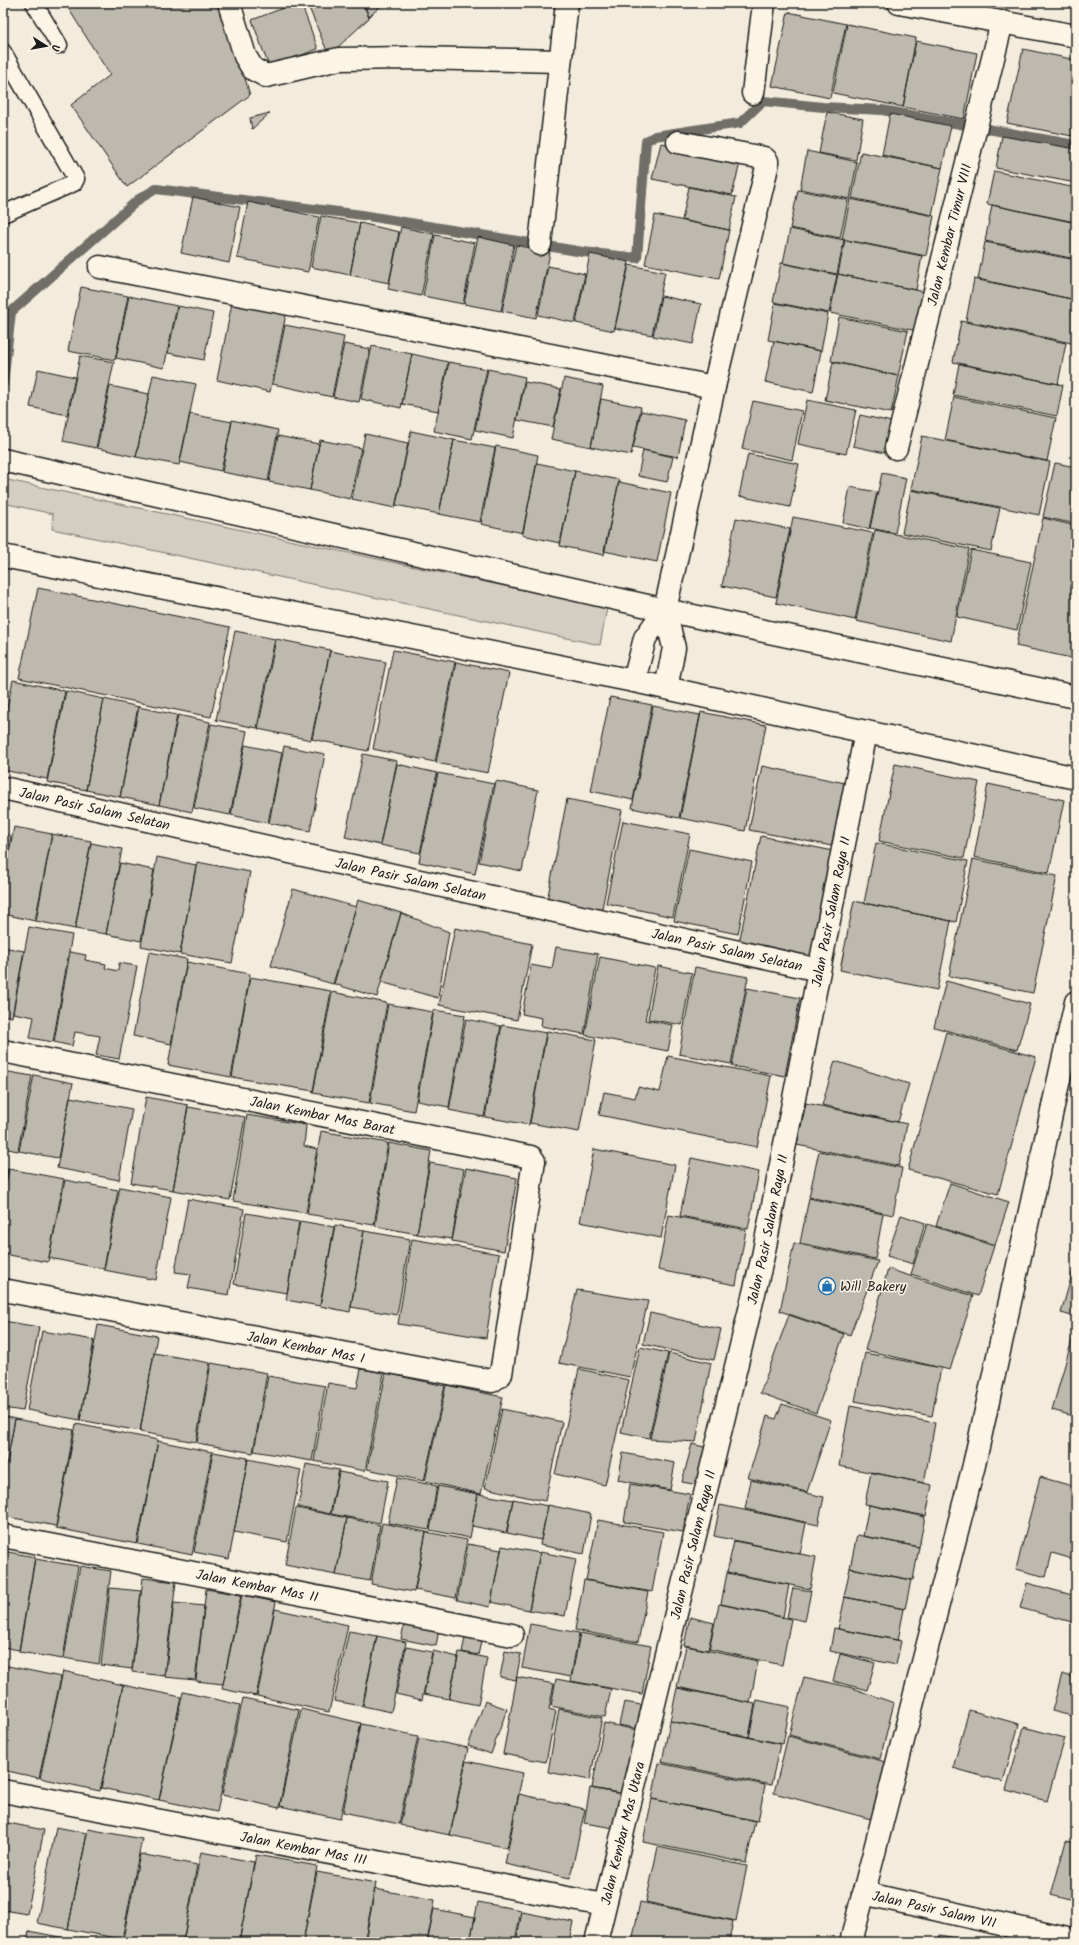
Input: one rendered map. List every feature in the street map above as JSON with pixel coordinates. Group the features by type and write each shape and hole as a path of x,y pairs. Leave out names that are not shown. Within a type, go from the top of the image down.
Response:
{"street":[{"path":"229,3 245,56 253,69 266,76 339,59 409,58 560,61"},
{"path":"540,244 567,3"},
{"path":"753,93 764,3"},
{"path":"900,3 1076,36"},
{"name":"Jalan Kembar Timur VIII","path":"896,448 1002,22"},
{"path":"634,681 644,640 665,610 714,387 767,167 767,161 764,158 678,142"},
{"path":"100,267 714,387"},
{"path":"3,460 665,610 1076,697"},
{"path":"3,556 634,681 1076,778"},
{"path":"665,610 674,648 666,688"},
{"name":"Jalan Pasir Salam Raya II","path":"648,1723 763,1256 866,732"},
{"name":"Jalan Pasir Salam Selatan","path":"3,788 819,970"},
{"path":"852,1942 863,1893 974,1465 1073,1036 1076,1002"},
{"name":"Jalan Kembar Mas Barat","path":"3,1052 531,1157 534,1161 518,1268"},
{"name":"Jalan Kembar Mas I","path":"3,1290 488,1382 496,1380 501,1374 518,1268"},
{"name":"Jalan Kembar Mas II","path":"3,1536 512,1635"},
{"name":"Jalan Kembar Mas Utara","path":"596,1942 648,1723"},
{"name":"Jalan Kembar Mas III","path":"3,1791 604,1905"},
{"name":"Jalan Pasir Salam VII","path":"863,1893 1076,1941"}],"lane":[{"path":"34,3 60,45"},
{"path":"3,52 76,179 74,183 3,214"}],"shaded area":[{"path":"3,479 607,608 600,645 52,529 53,514 3,503"}],"building":[{"path":"65,3 222,3 250,95 127,187 71,105 110,75"},
{"path":"296,3 301,3 318,49 269,67 252,20"},
{"path":"307,3 363,3 369,18 338,47 327,51"},
{"path":"364,3 384,3 369,17"},
{"path":"788,12 846,24 830,98 772,86"},
{"path":"847,24 916,38 903,107 833,93"},
{"path":"916,41 977,53 964,119 903,107"},
{"path":"1023,49 1076,60 1076,117 1072,136 1007,123"},
{"path":"827,112 863,119 856,160 819,153"},
{"path":"270,113 252,129 250,118"},
{"path":"890,114 951,126 942,168 882,155"},
{"path":"1002,136 1076,149 1076,183 996,168"},
{"path":"661,143 741,159 732,195 652,179"},
{"path":"807,151 857,162 850,199 800,189"},
{"path":"861,152 942,168 932,215 852,198"},
{"path":"994,171 1076,188 1075,222 987,204"},
{"path":"689,187 736,197 729,230 682,220"},
{"path":"798,190 848,200 840,238 790,228"},
{"path":"193,197 240,207 229,263 181,253"},
{"path":"850,199 934,216 926,256 842,239"},
{"path":"248,202 319,217 308,272 237,258"},
{"path":"992,205 1076,223 1076,259 985,241"},
{"path":"655,215 729,230 719,279 645,264"},
{"path":"321,216 360,223 350,275 311,267"},
{"path":"360,223 399,232 389,283 350,275"},
{"path":"401,227 434,234 421,296 388,289"},
{"path":"790,229 844,240 837,274 783,263"},
{"path":"435,235 475,243 463,304 423,296"},
{"path":"478,237 514,245 501,311 464,304"},
{"path":"845,240 922,256 916,290 838,274"},
{"path":"985,242 1076,260 1076,300 978,279"},
{"path":"516,245 550,253 536,318 502,311"},
{"path":"590,254 629,262 614,331 576,323"},
{"path":"781,263 837,275 829,313 773,302"},
{"path":"629,265 665,272 652,335 615,328"},
{"path":"548,266 585,274 575,323 538,315"},
{"path":"838,274 925,292 917,331 830,313"},
{"path":"974,279 1076,300 1076,344 966,321"},
{"path":"81,287 128,296 115,360 68,351"},
{"path":"129,296 177,306 164,368 116,358"},
{"path":"661,296 701,304 693,344 653,336"},
{"path":"232,303 286,314 270,392 217,380"},
{"path":"775,303 828,314 821,351 768,340"},
{"path":"178,306 213,313 204,360 168,353"},
{"path":"839,317 908,331 898,376 831,361"},
{"path":"961,321 1066,343 1058,384 953,362"},
{"path":"285,325 344,337 332,397 273,384"},
{"path":"774,341 821,351 813,392 765,382"},
{"path":"344,344 370,349 359,402 333,397"},
{"path":"372,346 412,354 401,408 361,399"},
{"path":"412,354 448,362 438,411 402,404"},
{"path":"80,356 114,362 96,448 63,441"},
{"path":"449,362 487,369 472,439 434,431"},
{"path":"833,362 899,376 891,413 825,400"},
{"path":"1076,363 1076,387 1071,386"},
{"path":"959,364 1063,385 1057,416 953,395"},
{"path":"38,369 75,377 67,415 30,407"},
{"path":"488,369 525,377 513,438 475,430"},
{"path":"153,375 196,384 179,465 136,457"},
{"path":"564,378 603,386 591,447 551,439"},
{"path":"525,382 561,389 553,427 517,420"},
{"path":"110,386 149,394 136,457 97,448"},
{"path":"954,397 1056,418 1047,461 945,440"},
{"path":"601,399 641,407 631,455 591,447"},
{"path":"807,400 856,410 846,454 798,444"},
{"path":"753,401 802,411 792,460 742,449"},
{"path":"641,411 685,420 678,457 633,448"},
{"path":"190,414 232,422 221,471 180,462"},
{"path":"860,415 892,422 885,453 853,446"},
{"path":"232,420 278,430 268,481 222,472"},
{"path":"411,431 454,440 439,514 396,505"},
{"path":"365,434 408,443 395,508 352,499"},
{"path":"278,436 319,444 310,490 269,482"},
{"path":"922,436 1050,462 1039,515 911,489"},
{"path":"320,440 361,448 350,499 310,490"},
{"path":"454,440 495,448 480,522 439,514"},
{"path":"496,446 538,455 523,533 481,524"},
{"path":"643,450 673,457 667,482 638,476"},
{"path":"748,454 799,464 790,507 739,496"},
{"path":"537,463 575,471 560,543 522,535"},
{"path":"1055,463 1076,467 1076,524 1043,517"},
{"path":"575,471 619,480 604,555 560,546"},
{"path":"882,473 906,478 895,533 870,528"},
{"path":"619,482 671,493 657,562 604,551"},
{"path":"850,487 877,492 869,529 843,523"},
{"path":"911,490 1000,508 991,551 902,533"},
{"path":"793,517 873,533 855,620 776,603"},
{"path":"736,518 790,529 776,597 722,586"},
{"path":"1043,518 1076,526 1076,659 1016,646"},
{"path":"875,530 969,549 951,641 856,621"},
{"path":"971,550 1031,562 1017,630 957,617"},
{"path":"38,588 230,627 211,717 19,678"},
{"path":"235,631 275,639 257,728 216,720"},
{"path":"276,639 330,650 311,740 258,729"},
{"path":"393,650 455,662 435,762 373,749"},
{"path":"330,651 386,662 368,751 312,739"},
{"path":"456,662 509,673 488,773 436,763"},
{"path":"13,680 65,691 47,779 3,770 3,727"},
{"path":"66,691 104,699 86,790 47,782"},
{"path":"610,697 652,705 633,800 591,791"},
{"path":"104,699 139,707 120,797 86,790"},
{"path":"653,706 700,715 679,818 632,808"},
{"path":"138,707 177,715 159,805 120,797"},
{"path":"701,712 766,725 745,831 680,818"},
{"path":"178,715 210,722 192,812 159,805"},
{"path":"211,724 247,731 230,815 194,808"},
{"path":"245,745 282,753 268,823 231,815"},
{"path":"284,746 325,754 310,831 269,823"},
{"path":"363,754 397,761 380,845 345,837"},
{"path":"397,764 437,773 420,853 380,845"},
{"path":"895,764 979,782 964,858 879,841"},
{"path":"762,766 845,783 832,846 749,830"},
{"path":"438,773 494,784 475,874 419,862"},
{"path":"496,781 538,790 522,871 479,862"},
{"path":"988,784 1064,800 1049,873 974,857"},
{"path":"567,799 622,810 600,918 546,906"},
{"path":"623,821 690,834 673,917 606,903"},
{"path":"14,827 52,834 35,921 3,914 3,884"},
{"path":"3,834 11,836 3,880"},
{"path":"52,834 91,841 75,929 36,921"},
{"path":"761,836 833,851 811,958 739,943"},
{"path":"91,843 122,849 106,934 75,929"},
{"path":"876,843 968,861 956,922 864,903"},
{"path":"689,849 752,862 738,934 674,921"},
{"path":"157,857 196,865 180,954 141,946"},
{"path":"973,859 1057,876 1033,993 949,976"},
{"path":"197,862 250,872 232,963 180,954"},
{"path":"120,863 154,870 141,941 106,934"},
{"path":"293,889 356,907 333,984 271,966"},
{"path":"358,900 401,913 377,997 334,984"},
{"path":"854,901 951,921 937,990 840,970"},
{"path":"401,913 449,932 438,998 381,982"},
{"path":"29,927 72,935 53,1042 30,1038 34,1017 13,1013"},
{"path":"455,928 532,944 517,1020 439,1005"},
{"path":"3,947 24,951 12,1017 3,1015"},
{"path":"556,947 598,954 584,1034 541,1026 542,1018 522,1014 531,965 552,969"},
{"path":"70,952 86,955 85,960 106,964 105,968 118,971 119,963 137,966 119,1059 96,1055 100,1036 75,1032 72,1046 54,1042"},
{"path":"149,952 187,959 171,1044 133,1036"},
{"path":"600,957 655,968 645,1020 673,1025 668,1051 585,1035"},
{"path":"187,962 250,974 231,1077 168,1065"},
{"path":"658,966 692,973 682,1025 648,1019"},
{"path":"695,967 748,977 731,1064 679,1054"},
{"path":"250,977 331,991 313,1091 232,1077"},
{"path":"946,981 1030,1004 1017,1050 934,1027"},
{"path":"747,988 800,998 785,1076 732,1066"},
{"path":"332,992 387,1003 369,1103 313,1093"},
{"path":"388,1004 433,1012 414,1111 370,1103"},
{"path":"434,1010 465,1015 449,1107 417,1101"},
{"path":"466,1019 501,1026 484,1117 449,1110"},
{"path":"502,1025 546,1033 529,1125 485,1117"},
{"path":"547,1031 596,1040 579,1132 530,1123"},
{"path":"946,1032 1036,1057 998,1194 908,1170"},
{"path":"668,1056 771,1076 757,1147 599,1115 604,1092 635,1098 638,1087 660,1092"},
{"path":"835,1061 909,1084 898,1122 822,1105"},
{"path":"3,1071 32,1076 18,1151 3,1148"},
{"path":"34,1075 73,1083 58,1158 19,1151"},
{"path":"70,1097 132,1109 119,1180 57,1168"},
{"path":"146,1097 188,1105 173,1190 131,1183"},
{"path":"806,1103 907,1124 899,1166 797,1145"},
{"path":"188,1107 245,1117 230,1200 173,1190"},
{"path":"247,1115 306,1125 304,1146 317,1149 306,1213 233,1201"},
{"path":"321,1131 388,1143 374,1225 307,1214"},
{"path":"389,1143 431,1151 417,1234 375,1226"},
{"path":"594,1149 675,1165 661,1238 580,1222"},
{"path":"819,1151 902,1168 893,1215 809,1197"},
{"path":"691,1158 759,1172 748,1229 680,1216"},
{"path":"430,1163 464,1169 452,1239 417,1234"},
{"path":"3,1168 8,1169 3,1196"},
{"path":"466,1168 517,1178 504,1251 452,1241"},
{"path":"9,1169 64,1179 48,1262 3,1254 3,1200"},
{"path":"65,1180 118,1190 104,1269 49,1258"},
{"path":"950,1183 1009,1202 995,1245 936,1226"},
{"path":"120,1187 171,1197 156,1280 104,1270"},
{"path":"809,1198 883,1214 875,1259 800,1243"},
{"path":"188,1199 244,1209 229,1295 188,1288 191,1274 175,1272"},
{"path":"246,1213 299,1222 287,1293 234,1284"},
{"path":"669,1215 746,1230 736,1285 658,1270"},
{"path":"901,1215 925,1223 913,1264 887,1256"},
{"path":"300,1221 334,1227 320,1306 286,1300"},
{"path":"927,1224 994,1246 978,1296 911,1274"},
{"path":"335,1225 364,1230 350,1312 320,1306"},
{"path":"364,1231 410,1239 397,1315 351,1307"},
{"path":"412,1239 499,1254 486,1338 398,1324"},
{"name":"Will Bakery","path":"794,1243 878,1261 850,1335 780,1311"},
{"path":"888,1269 973,1296 950,1370 865,1350"},
{"path":"1073,1271 1076,1272 1076,1317 1061,1313"},
{"path":"577,1290 648,1301 630,1377 559,1363"},
{"path":"650,1313 721,1329 714,1360 643,1344"},
{"path":"789,1315 844,1334 816,1413 760,1393"},
{"path":"3,1321 39,1327 23,1411 3,1408"},
{"path":"98,1325 157,1336 140,1431 80,1420"},
{"path":"42,1331 94,1340 80,1420 27,1410"},
{"path":"1074,1333 1076,1333 1076,1417 1052,1410"},
{"path":"640,1347 668,1353 649,1438 621,1432"},
{"path":"154,1353 210,1363 196,1442 140,1432"},
{"path":"669,1353 711,1363 696,1442 650,1439"},
{"path":"865,1353 941,1368 932,1416 855,1401"},
{"path":"211,1363 267,1373 253,1453 197,1443"},
{"path":"361,1369 384,1373 365,1471 314,1461 328,1383 357,1388"},
{"path":"579,1369 629,1380 605,1485 555,1474"},
{"path":"386,1373 445,1386 424,1481 367,1469"},
{"path":"268,1376 325,1386 312,1461 254,1451"},
{"path":"446,1385 503,1397 481,1494 425,1481"},
{"path":"782,1404 831,1420 807,1492 748,1478 767,1416 776,1419"},
{"path":"850,1406 935,1423 924,1483 839,1466"},
{"path":"502,1409 562,1422 545,1501 485,1488"},
{"path":"3,1416 15,1419 3,1483"},
{"path":"15,1419 74,1430 56,1526 3,1516 3,1483"},
{"path":"76,1424 158,1440 137,1544 56,1528"},
{"path":"158,1441 212,1452 192,1555 138,1544"},
{"path":"692,1444 708,1448 698,1485 682,1482"},
{"path":"213,1452 248,1458 229,1559 194,1552"},
{"path":"623,1453 675,1463 670,1490 618,1480"},
{"path":"248,1459 301,1470 287,1542 234,1532"},
{"path":"306,1464 339,1470 330,1514 298,1507"},
{"path":"339,1472 388,1481 380,1523 331,1514"},
{"path":"871,1472 932,1485 926,1516 865,1504"},
{"path":"1040,1477 1076,1487 1076,1560 1052,1553 1046,1577 1016,1569"},
{"path":"397,1478 437,1486 429,1530 388,1523"},
{"path":"751,1480 824,1497 818,1525 745,1509"},
{"path":"630,1484 690,1494 683,1532 624,1522"},
{"path":"438,1486 478,1494 470,1538 430,1530"},
{"path":"478,1494 513,1500 506,1533 472,1526"},
{"path":"513,1499 548,1506 541,1540 507,1533"},
{"path":"548,1505 591,1514 584,1554 540,1545"},
{"path":"720,1505 806,1523 800,1554 714,1536"},
{"path":"869,1505 925,1517 919,1547 863,1536"},
{"path":"296,1508 347,1518 336,1575 285,1565"},
{"path":"347,1518 380,1525 370,1581 336,1575"},
{"path":"598,1520 663,1532 652,1592 586,1580"},
{"path":"382,1523 426,1532 414,1592 371,1584"},
{"path":"426,1532 467,1540 456,1598 415,1590"},
{"path":"857,1535 919,1547 913,1580 850,1568"},
{"path":"734,1541 816,1557 810,1589 727,1572"},
{"path":"468,1544 501,1550 490,1607 457,1600"},
{"path":"502,1546 540,1553 529,1610 491,1602"},
{"path":"3,1551 35,1557 19,1650 3,1647"},
{"path":"540,1552 576,1559 565,1616 529,1610"},
{"path":"35,1559 78,1566 63,1659 19,1652"},
{"path":"80,1566 111,1571 99,1664 64,1658"},
{"path":"850,1568 911,1580 905,1609 844,1597"},
{"path":"727,1573 789,1585 783,1617 721,1604"},
{"path":"143,1578 176,1582 164,1676 132,1672"},
{"path":"584,1580 648,1592 638,1642 575,1630"},
{"path":"1027,1583 1076,1596 1076,1609 1072,1622 1020,1608"},
{"path":"110,1588 141,1591 132,1669 101,1665"},
{"path":"793,1588 811,1591 805,1621 787,1617"},
{"path":"206,1589 241,1595 223,1684 196,1681"},
{"path":"242,1595 276,1602 256,1696 222,1689"},
{"path":"845,1597 904,1609 898,1640 838,1629"},
{"path":"174,1603 204,1606 195,1680 165,1677"},
{"path":"719,1604 791,1619 782,1665 709,1649"},
{"path":"275,1609 348,1625 329,1712 257,1696"},
{"path":"690,1617 714,1623 708,1650 684,1645"},
{"path":"405,1621 439,1629 436,1646 401,1639"},
{"path":"530,1624 579,1633 571,1677 522,1668"},
{"path":"834,1628 901,1641 896,1665 830,1651"},
{"path":"349,1631 377,1636 362,1706 334,1701"},
{"path":"466,1633 482,1637 478,1655 462,1652"},
{"path":"580,1633 651,1646 642,1694 571,1681"},
{"path":"377,1636 406,1642 391,1712 363,1706"},
{"path":"686,1646 758,1661 750,1703 677,1687"},
{"path":"406,1647 432,1652 422,1700 396,1694"},
{"path":"433,1651 458,1657 449,1699 424,1694"},
{"path":"505,1651 521,1654 516,1680 500,1677"},
{"path":"459,1652 487,1658 478,1705 449,1699"},
{"path":"840,1654 875,1663 867,1690 833,1681"},
{"path":"3,1665 61,1677 39,1778 3,1770"},
{"path":"63,1671 123,1685 100,1791 40,1778"},
{"path":"1062,1674 1076,1678 1076,1717 1052,1711"},
{"path":"517,1677 554,1684 549,1709 556,1711 546,1762 503,1754"},
{"path":"804,1677 849,1687 894,1703 880,1759 789,1735"},
{"path":"556,1679 611,1689 605,1717 551,1706"},
{"path":"123,1685 181,1697 159,1800 101,1788"},
{"path":"677,1688 755,1704 749,1737 670,1721"},
{"path":"183,1692 240,1705 217,1812 159,1800"},
{"path":"243,1698 299,1710 279,1808 222,1795"},
{"path":"757,1700 790,1707 783,1744 749,1737"},
{"path":"485,1701 507,1709 491,1754 468,1746"},
{"path":"624,1702 647,1706 643,1730 619,1725"},
{"path":"301,1709 361,1723 340,1819 280,1806"},
{"path":"559,1709 602,1718 590,1780 548,1772"},
{"path":"969,1710 1019,1724 1003,1782 953,1768"},
{"path":"670,1721 780,1744 771,1785 662,1762"},
{"path":"604,1723 637,1730 625,1794 592,1788"},
{"path":"361,1724 418,1736 399,1824 343,1812"},
{"path":"1024,1727 1065,1738 1047,1801 1006,1790"},
{"path":"788,1736 886,1762 871,1819 774,1793"},
{"path":"419,1738 468,1748 450,1835 400,1825"},
{"path":"466,1761 523,1773 507,1848 450,1835"},
{"path":"659,1763 765,1785 758,1821 652,1799"},
{"path":"590,1788 621,1794 614,1828 584,1823"},
{"path":"519,1794 585,1809 570,1878 505,1864"},
{"path":"652,1799 755,1821 746,1863 643,1842"},
{"path":"3,1822 44,1830 27,1914 3,1910"},
{"path":"56,1827 87,1833 68,1929 37,1923"},
{"path":"88,1829 142,1839 122,1939 68,1929"},
{"path":"1066,1841 1076,1843 1076,1902 1051,1895"},
{"path":"658,1847 747,1866 736,1921 646,1902"},
{"path":"201,1852 254,1862 239,1942 183,1942"},
{"path":"140,1854 197,1865 183,1942 136,1942 123,1939"},
{"path":"256,1855 317,1866 303,1942 239,1942"},
{"path":"317,1872 376,1883 364,1942 303,1942"},
{"path":"375,1889 435,1900 427,1942 365,1942"},
{"path":"478,1902 521,1910 515,1942 470,1942"},
{"path":"640,1902 733,1921 729,1942 632,1942"},
{"path":"434,1909 475,1917 470,1942 427,1942"},
{"path":"522,1912 573,1922 569,1942 516,1942"},
{"path":"29,1931 80,1941 80,1942 27,1942"},
{"path":"940,1935 974,1942 938,1942"},
{"path":"81,1937 105,1942 80,1942"}],"waterway":[{"path":"3,384 11,312 139,199 156,189 362,215 583,252 637,258 646,141 655,136 740,123 763,101 823,107 882,110 1076,145"}],"place":[{"name":"Will Bakery","path":"827,1286"}]}
